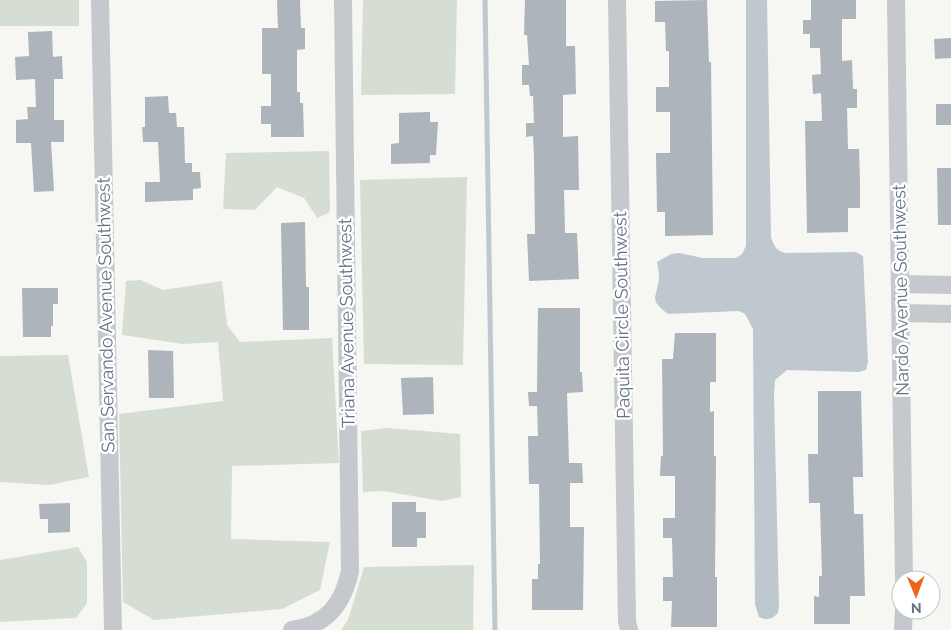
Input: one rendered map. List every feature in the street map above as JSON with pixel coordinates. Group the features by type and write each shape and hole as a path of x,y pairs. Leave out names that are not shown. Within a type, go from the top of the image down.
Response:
{"street":[{"name":"San Servando Avenue Southwest","path":"100,0 113,630"},
{"name":"Triana Avenue Southwest","path":"299,628 328,615 337,605 343,596 350,571 343,0"},
{"name":"Paquita Circle Southwest","path":"617,0 626,601 629,630"},
{"name":"Nardo Avenue Southwest","path":"896,0 904,570"},
{"path":"901,284 951,285"},
{"path":"901,314 951,314"}],"shaded area":[{"path":"0,0 79,0 79,26 0,26"},
{"path":"363,0 457,0 455,94 361,95"},
{"path":"746,0 767,0 772,240 778,250 786,253 856,252 863,256 868,362 866,370 859,372 787,370 775,380 779,605 778,613 772,618 767,619 759,617 755,604 753,329 745,314 739,311 668,314 658,305 655,299 659,279 657,262 671,254 679,253 703,258 736,258 742,254 746,246"},
{"path":"329,151 330,212 317,218 304,198 277,187 255,210 223,209 226,153"},
{"path":"467,177 463,365 364,364 360,180"},
{"path":"141,280 163,290 222,281 227,325 240,342 332,338 339,463 232,466 231,539 330,542 320,590 282,609 154,620 123,602 119,414 223,401 218,342 183,344 122,335 126,281"},
{"path":"68,355 89,477 49,485 0,482 0,356"},
{"path":"387,428 460,434 461,497 441,501 384,491 363,492 361,431"},
{"path":"78,547 87,562 87,603 76,618 0,622 0,560"},
{"path":"474,565 473,630 341,630 348,620 364,567"}],"building":[{"path":"277,0 300,0 301,28 305,28 305,49 297,50 297,92 300,92 300,103 303,103 304,137 271,137 271,124 261,124 261,106 271,106 271,74 262,74 262,28 278,28"},
{"path":"525,0 566,0 566,46 575,46 576,94 563,95 563,137 578,136 579,190 564,190 565,233 577,233 579,279 529,281 527,234 535,234 534,157 533,136 526,137 526,123 534,123 533,96 530,96 529,85 522,85 522,65 529,65 527,35 524,35"},
{"path":"707,0 709,62 711,62 713,235 665,236 665,212 657,212 656,153 670,153 670,112 656,112 656,87 669,87 669,51 666,51 665,22 655,22 655,1"},
{"path":"811,0 856,0 856,19 842,19 842,61 852,60 853,89 857,89 857,108 847,108 848,149 859,149 860,182 860,208 848,208 848,232 807,233 805,121 822,121 821,93 813,94 812,75 821,74 820,48 810,48 810,34 803,34 803,20 811,20"},
{"path":"52,31 53,57 62,56 63,79 54,79 54,120 64,120 64,142 51,142 54,191 34,192 31,143 16,143 16,120 28,119 27,107 36,107 35,79 16,80 15,57 29,56 28,32"},
{"path":"951,38 951,58 935,59 934,39"},
{"path":"168,96 169,113 176,113 177,127 184,127 185,163 192,163 192,172 200,172 201,188 193,189 193,200 145,202 145,182 160,182 158,142 143,142 142,127 145,127 145,97"},
{"path":"936,104 951,104 951,125 936,125"},
{"path":"430,112 430,122 438,122 436,155 430,155 430,163 391,164 391,144 399,143 399,113"},
{"path":"937,168 951,168 951,225 938,225"},
{"path":"305,222 306,287 309,287 309,330 283,330 281,223"},
{"path":"22,288 58,288 58,304 53,304 51,337 23,337"},
{"path":"538,308 580,308 580,372 582,372 583,392 567,393 569,463 582,463 583,483 570,483 570,527 584,527 583,610 532,610 532,579 538,579 538,564 540,564 539,484 529,484 528,436 538,436 537,406 529,406 528,392 537,392"},
{"path":"675,333 716,333 716,382 710,382 710,412 714,411 714,456 716,456 715,577 717,577 717,627 671,627 672,601 663,601 663,577 673,577 672,538 663,538 663,518 675,518 675,476 660,476 661,456 663,456 662,359 673,359"},
{"path":"148,350 173,351 174,398 149,398"},
{"path":"433,377 434,414 403,415 401,378"},
{"path":"818,391 861,391 863,477 853,477 854,514 863,514 865,596 850,596 850,624 814,624 814,596 819,597 819,576 822,576 820,503 809,503 808,454 818,454"},
{"path":"392,502 416,502 416,512 426,512 426,538 417,538 417,547 392,547"},
{"path":"70,503 70,532 48,533 48,519 40,519 39,504"}],"waterway":[{"path":"485,0 495,630"}]}
